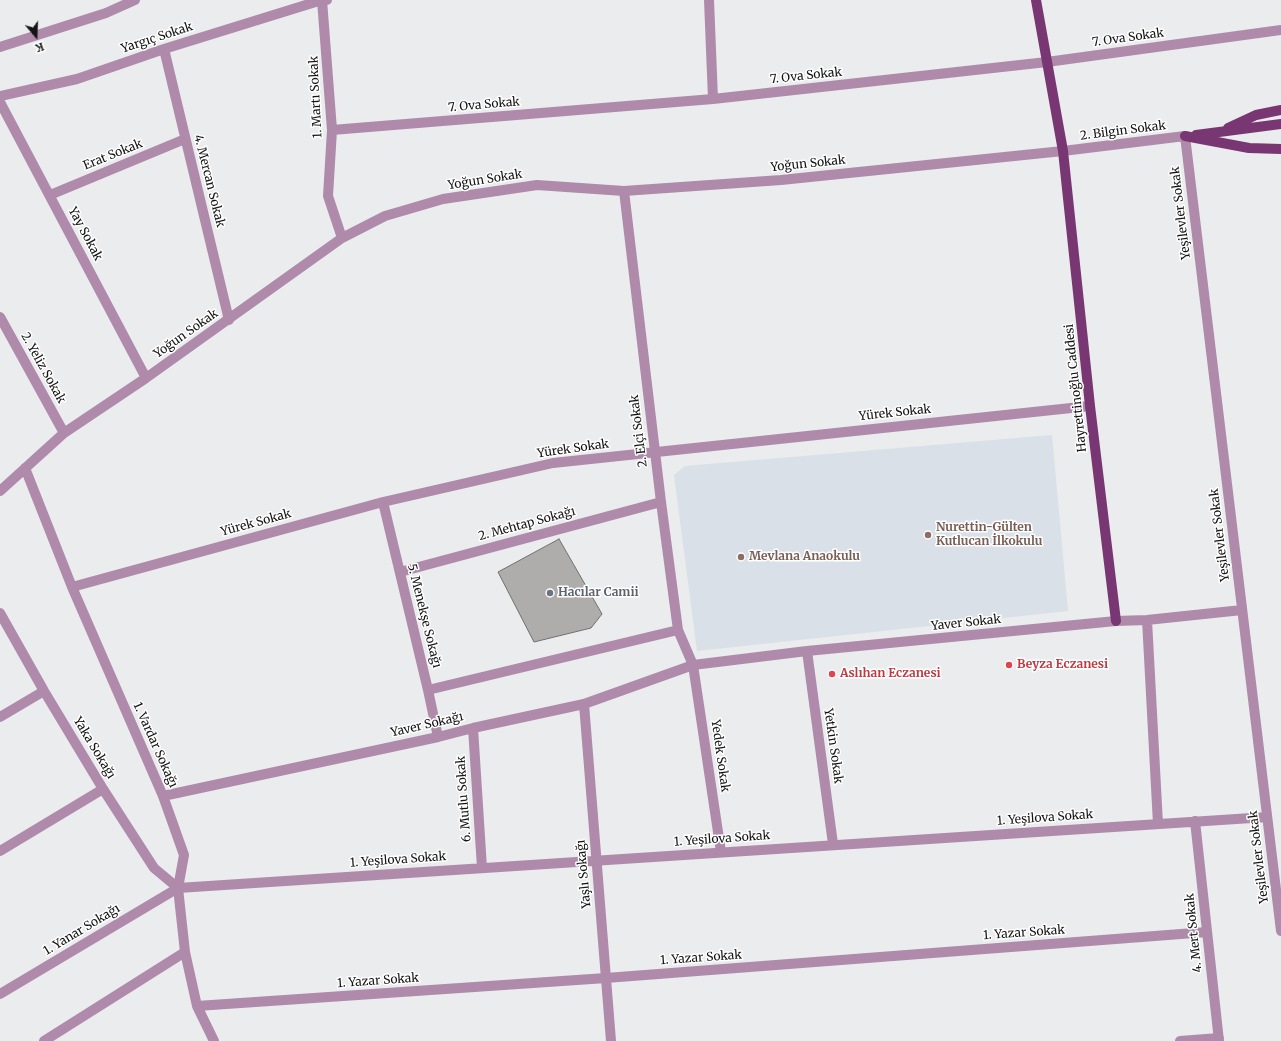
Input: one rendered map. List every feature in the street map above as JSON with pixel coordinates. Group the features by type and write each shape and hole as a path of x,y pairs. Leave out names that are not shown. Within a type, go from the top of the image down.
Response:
{"main road":[{"path":"1036,0 1048,62"},
{"name":"Hayrettinoğlu Caddesi","path":"1048,62 1063,151 1090,406 1116,621"},
{"path":"1218,132 1256,115 1281,110"},
{"path":"1185,136 1281,124"},
{"path":"1185,136 1248,148 1281,148"}],"street":[{"path":"0,47 106,13 135,0"},
{"name":"Yargıç Sokak","path":"0,96 77,79 164,49 322,0 327,0"},
{"name":"1. Martı Sokak","path":"322,0 332,130 328,196 342,238"},
{"path":"708,0 713,99"},
{"name":"7. Ova Sokak","path":"332,130 713,99 1048,62 1281,30"},
{"name":"4. Mercan Sokak","path":"164,49 229,320"},
{"name":"Yay Sokak","path":"0,102 146,378"},
{"name":"2. Bilgin Sokak","path":"1063,151 1185,136"},
{"name":"Yeşilevler Sokak","path":"1185,136 1281,931"},
{"name":"Erat Sokak","path":"50,195 185,139"},
{"name":"Yoğun Sokak","path":"0,491 64,433 229,320 342,238 385,216 443,200 537,185 624,191 781,180 1063,151"},
{"name":"2. Elçi Sokak","path":"624,191 661,502 678,630 693,665"},
{"name":"2. Yeliz Sokak","path":"0,317 64,433"},
{"name":"Yürek Sokak","path":"72,587 383,502 553,463 1090,406"},
{"name":"1. Vardar Sokağı","path":"25,468 72,587 163,796 184,855 178,888 185,952 197,1006 214,1041"},
{"name":"5. Menekşe Sokağı","path":"383,502 438,737"},
{"name":"2. Mehtap Sokağı","path":"400,572 661,502"},
{"name":"Yaver Sokak","path":"693,665 807,651 1242,610"},
{"name":"Yaka Sokağı","path":"0,613 44,691 103,789 154,868 178,888"},
{"path":"1147,620 1158,824"},
{"path":"428,690 678,630"},
{"name":"Yetkin Sokak","path":"807,651 833,844"},
{"name":"Yaver Sokağı","path":"163,796 584,704 693,665"},
{"name":"Yedek Sokak","path":"693,665 721,852"},
{"path":"0,718 44,691"},
{"name":"Yaşlı Sokağı","path":"584,704 610,1041"},
{"name":"6. Mutlu Sokak","path":"473,728 482,868"},
{"path":"0,851 103,789"},
{"name":"1. Yeşilova Sokak","path":"178,888 833,844 1267,817"},
{"name":"4. Mert Sokak","path":"1194,821 1219,1039"},
{"name":"1. Yanar Sokağı","path":"0,994 178,888"},
{"name":"1. Yazar Sokak","path":"197,1006 606,978 1207,932"},
{"path":"44,1041 60,1037 185,952"},
{"path":"1180,1041 1219,1039"}],"shaded area":[{"name":"Nurettin-Gülten Kutlucan İlkokulu","path":"1052,435 1068,611 697,651 674,475 685,466"}],"building":[{"name":"Hacılar Camii","path":"559,539 602,614 591,628 534,642 498,572"}],"place":[{"name":"Nurettin-Gülten Kutlucan İlkokulu","path":"928,535"},
{"name":"Mevlana Anaokulu","path":"741,557"},
{"name":"Hacılar Camii","path":"550,593"},
{"name":"Beyza Eczanesi","path":"1009,665"},
{"name":"Aslıhan Eczanesi","path":"832,674"}]}
